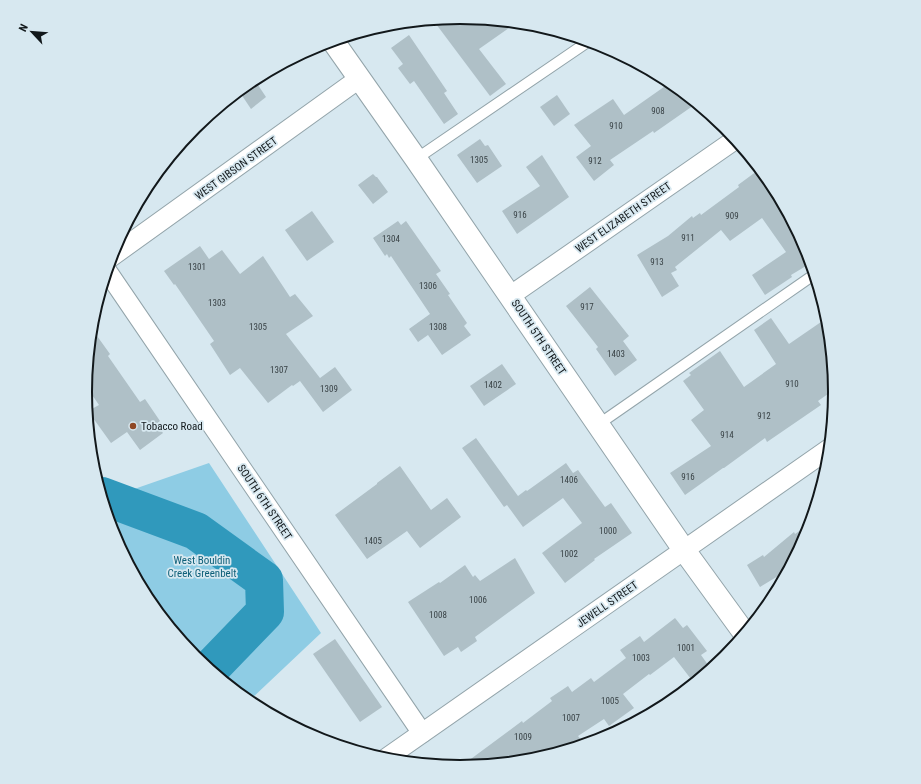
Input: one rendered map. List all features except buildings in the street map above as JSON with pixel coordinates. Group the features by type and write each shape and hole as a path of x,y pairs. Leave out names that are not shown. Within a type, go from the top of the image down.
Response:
{"street":[{"name":"SOUTH 5TH STREET","path":"337,46 416,159 684,550 742,629"},
{"name":"WEST GIBSON STREET","path":"121,250 360,78"},
{"name":"WEST ELIZABETH STREET","path":"510,296 731,143"},
{"name":"SOUTH 6TH STREET","path":"111,277 422,732"},
{"name":"JEWELL STREET","path":"392,754 823,453"}],"lane":[{"path":"416,159 583,45"},
{"path":"598,424 810,277"}],"green space":[{"name":"West Bouldin Creek Greenbelt","path":"209,463 321,633 254,696 236,684 218,669 184,635 169,616 142,576 130,555 121,533 112,510 103,476 117,495"}],"waterway":[{"path":"108,498 196,531 264,580 265,612 214,665"}],"place":[{"name":"Tobacco Road","path":"133,426"}]}
